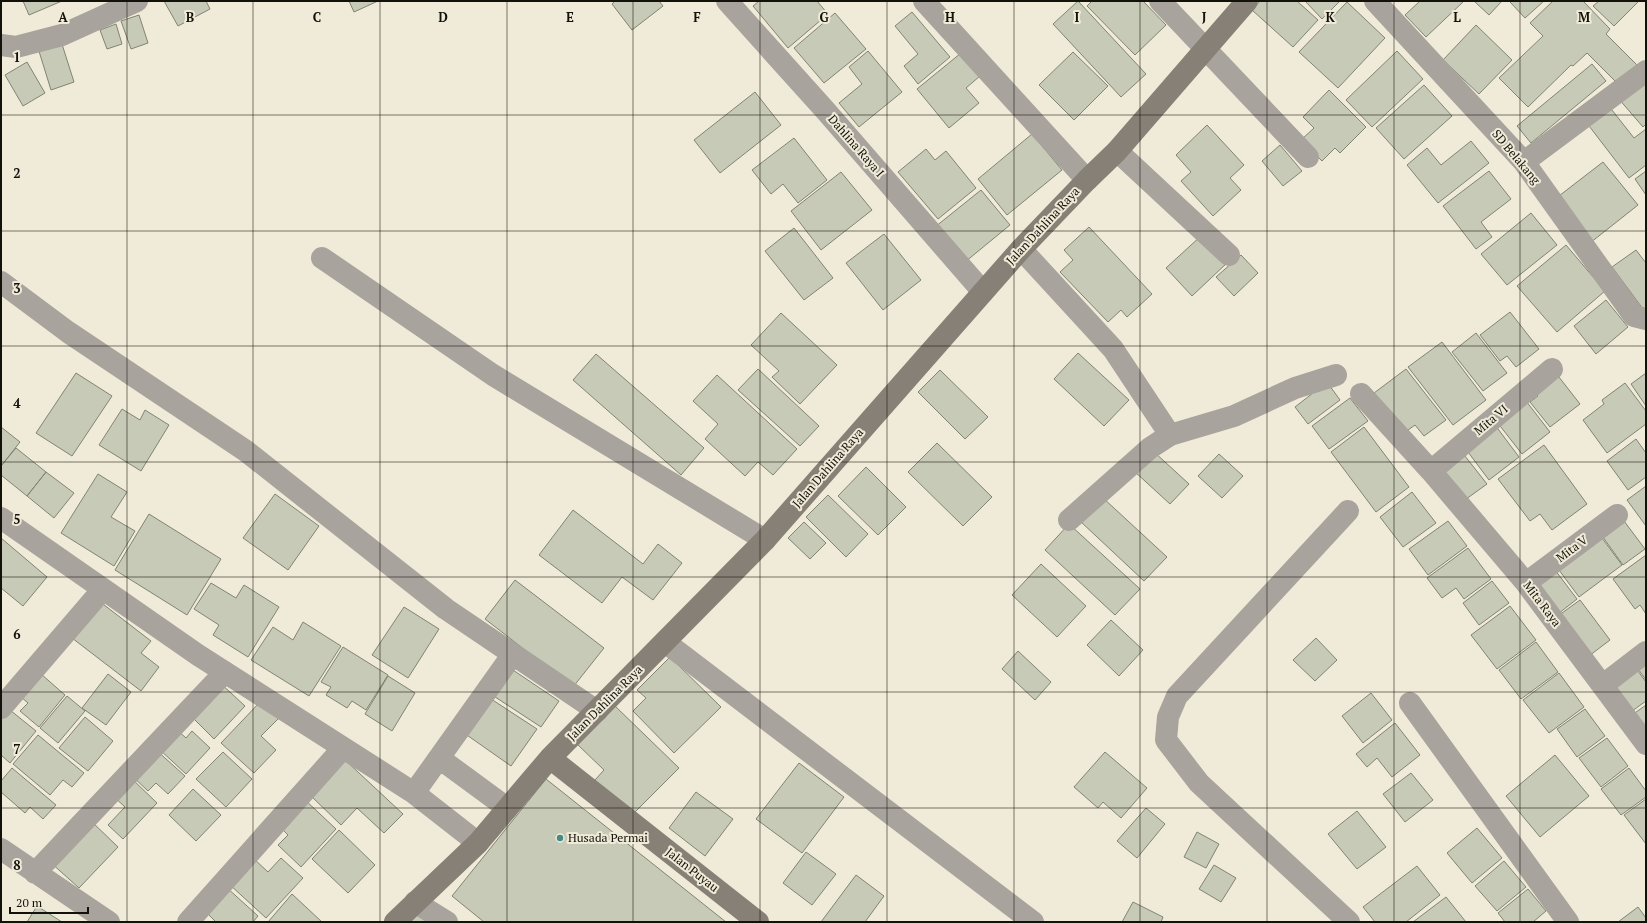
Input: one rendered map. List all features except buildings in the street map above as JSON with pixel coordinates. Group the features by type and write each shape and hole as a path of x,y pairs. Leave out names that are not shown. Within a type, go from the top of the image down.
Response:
{"street":[{"path":"1,45 16,47 62,35 135,1"},
{"name":"Dahlina Raya I","path":"727,1 825,110 983,292"},
{"path":"924,1 1087,180"},
{"path":"1160,1 1308,156"},
{"name":"Jalan Dahlina Raya","path":"395,922 478,843 550,758 765,540 1021,249 1117,150 1206,50 1247,1"},
{"name":"SD Belakang","path":"1375,1 1524,162 1634,316 1646,320"},
{"path":"1524,162 1646,71"},
{"path":"1117,150 1229,255"},
{"path":"1021,249 1113,349 1170,435"},
{"path":"322,258 493,375 765,540"},
{"path":"1,282 68,332 246,451 446,609 597,711"},
{"name":"Mita VI","path":"1431,471 1552,369"},
{"path":"1069,520 1150,448 1170,435 1234,416 1295,388 1336,375"},
{"name":"Mita Raya","path":"1361,394 1431,471 1526,583 1646,744"},
{"path":"1348,511 1177,696 1168,717 1166,740 1198,783 1349,922"},
{"name":"Mita V","path":"1526,583 1617,515"},
{"path":"1,518 225,672 414,793 478,843"},
{"path":"1,708 103,589"},
{"path":"665,642 1033,922"},
{"path":"1603,685 1646,652"},
{"path":"414,793 513,654"},
{"path":"35,873 225,672"},
{"path":"1410,703 1568,922"},
{"path":"188,922 343,748"},
{"path":"439,758 507,808"},
{"name":"Jalan Puyau","path":"550,758 758,922"},
{"path":"1,849 109,922"},
{"path":"415,902 447,922"}],"place":[{"name":"Husada Permai","path":"560,838"}]}
